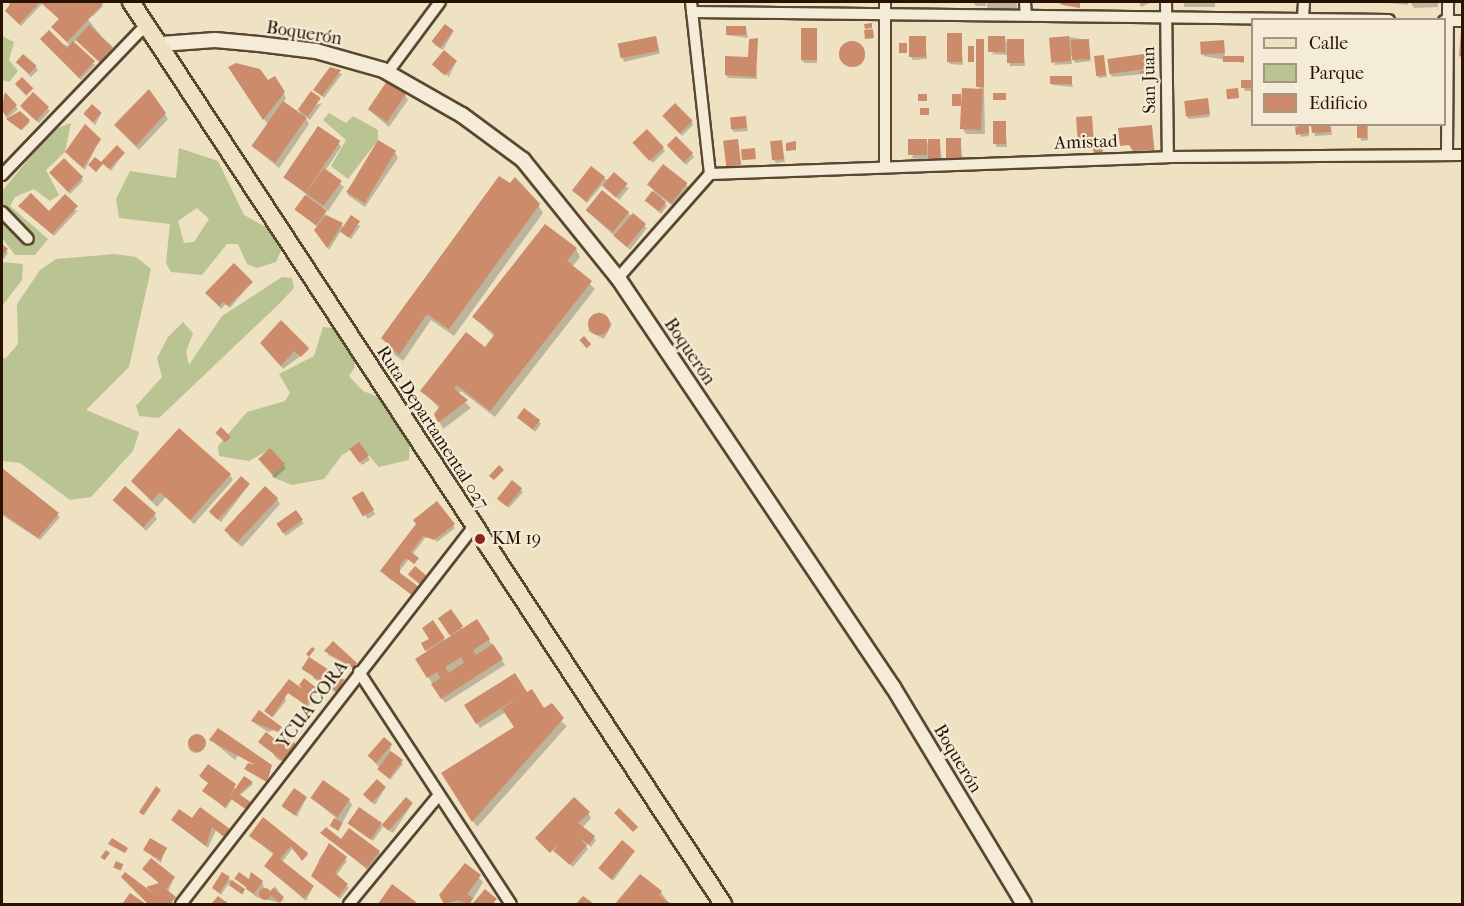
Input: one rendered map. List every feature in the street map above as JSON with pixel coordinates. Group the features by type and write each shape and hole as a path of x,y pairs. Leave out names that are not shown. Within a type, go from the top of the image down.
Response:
{"main road":[{"name":"Ruta Departamental 027","path":"131,2 161,44 473,527 723,904"}],"street":[{"path":"388,72 440,2"},
{"path":"885,2 885,165"},
{"path":"1025,2 1026,15"},
{"name":"San Juan","path":"1166,2 1168,157"},
{"path":"1303,17 1304,2"},
{"path":"1447,153 1446,21 1448,2"},
{"path":"618,278 710,174 692,7 885,13 1332,18"},
{"path":"1446,21 1462,21"},
{"path":"2,176 147,24"},
{"name":"Boquerón","path":"161,44 215,40 304,50 388,72 462,115 523,159 618,278 893,687 1024,904"},
{"name":"Amistad","path":"710,174 885,165 1168,157 1447,153 1462,155"},
{"path":"2,212 28,239"},
{"name":"YCUA CORA","path":"181,904 473,527"},
{"path":"359,672 511,904"},
{"path":"349,904 439,795"}],"green space":[{"path":"2,36 14,42 9,60 18,71 9,82 2,80"},
{"path":"329,113 346,123 353,116 378,130 378,140 348,179 331,166 346,140 323,120"},
{"path":"71,123 65,152 46,170 59,195 50,201 34,189 15,197 10,206 48,239 35,255 15,255 2,238 2,191 53,130"},
{"path":"179,148 218,161 244,215 279,234 284,244 276,262 257,268 247,264 238,244 227,244 202,275 171,272 166,263 170,224 119,218 116,199 130,171 176,178","holes":["197,208 209,219 194,242 184,243 178,221"]},
{"path":"115,254 136,257 151,269 129,367 86,410 139,432 133,451 91,497 70,500 20,463 2,461 2,356 5,359 18,344 17,304 40,270 56,259"},
{"path":"2,262 23,264 22,280 2,306"},
{"path":"282,277 292,278 294,288 280,303 159,418 139,416 136,406 162,377 157,358 168,337 183,322 193,333 186,352 189,365 222,316"},
{"path":"323,327 343,329 353,347 355,367 349,376 363,391 381,398 410,440 409,460 379,467 359,445 342,455 324,479 292,485 272,477 276,457 267,451 249,461 219,456 218,446 247,412 285,401 290,393 279,374 314,356"}],"building":[{"path":"12,2 40,2 19,24 5,11"},
{"path":"40,2 101,2 103,4 67,42 51,27 59,19"},
{"path":"1060,2 1080,2 1080,8 1060,4"},
{"path":"872,23 872,28 865,29 864,24"},
{"path":"445,24 454,31 440,48 431,41"},
{"path":"89,25 113,48 99,62 75,40"},
{"path":"726,26 746,26 746,35 726,35"},
{"path":"801,28 817,28 817,60 801,60"},
{"path":"873,29 874,38 865,39 864,30"},
{"path":"49,30 67,48 73,41 95,61 79,78 40,39"},
{"path":"1462,32 1462,57 1459,56"},
{"path":"947,33 962,33 962,62 947,62"},
{"path":"656,36 659,51 621,58 618,43"},
{"path":"909,36 926,36 926,57 909,57"},
{"path":"988,36 1005,36 1005,52 988,52"},
{"path":"1069,36 1071,61 1051,63 1049,38"},
{"path":"758,38 756,77 725,75 725,56 748,57 749,39"},
{"path":"976,39 984,39 984,87 976,87"},
{"path":"1007,39 1024,39 1024,63 1007,63"},
{"path":"1089,39 1090,59 1072,60 1071,40"},
{"path":"1224,40 1225,53 1201,55 1200,42"},
{"path":"852,41 861,45 865,54 861,63 852,67 843,63 839,54 843,45"},
{"path":"899,43 907,43 907,53 899,53"},
{"path":"968,46 974,46 974,62 968,62"},
{"path":"444,50 457,61 445,75 432,65"},
{"path":"1151,53 1153,68 1110,74 1107,59"},
{"path":"23,54 37,66 29,74 16,62"},
{"path":"1104,55 1106,75 1096,76 1094,56"},
{"path":"1223,56 1244,56 1244,62 1223,62"},
{"path":"236,63 260,69 268,80 275,76 285,92 263,120 228,67"},
{"path":"330,67 341,70 322,96 313,90"},
{"path":"1140,71 1151,71 1151,75 1140,75"},
{"path":"1050,76 1072,76 1072,84 1050,84"},
{"path":"22,77 33,88 26,95 15,84"},
{"path":"1241,80 1251,80 1251,88 1241,88"},
{"path":"387,81 406,94 387,122 368,109"},
{"path":"962,88 983,89 981,130 960,129"},
{"path":"1238,88 1239,98 1227,99 1226,89"},
{"path":"149,89 166,113 136,146 114,125"},
{"path":"311,91 321,98 308,117 298,110"},
{"path":"5,92 17,105 6,116 2,110"},
{"path":"33,92 49,107 36,121 20,106"},
{"path":"993,93 1006,93 1006,100 993,100"},
{"path":"918,94 927,94 927,101 918,101"},
{"path":"952,94 961,94 961,106 952,106"},
{"path":"1208,98 1210,114 1186,117 1184,101"},
{"path":"283,101 307,118 275,163 251,146"},
{"path":"675,103 693,121 680,133 662,116"},
{"path":"92,104 102,113 93,122 83,114"},
{"path":"920,108 929,108 929,115 920,115"},
{"path":"20,111 30,120 21,130 6,119"},
{"path":"746,116 747,128 731,129 730,117"},
{"path":"1092,116 1094,143 1078,144 1076,117"},
{"path":"993,121 1006,121 1006,144 993,144"},
{"path":"85,124 101,139 83,168 65,152"},
{"path":"1152,125 1154,150 1133,151 1129,145 1120,146 1118,128"},
{"path":"318,126 340,141 306,192 283,177"},
{"path":"1308,126 1309,133 1296,135 1295,127"},
{"path":"1311,126 1330,126 1331,132 1312,133"},
{"path":"1357,126 1367,126 1367,138 1357,138"},
{"path":"647,129 664,147 649,161 632,143"},
{"path":"676,136 693,153 684,162 667,145"},
{"path":"946,138 961,138 961,159 946,159"},
{"path":"738,139 741,165 726,167 723,141"},
{"path":"908,139 927,139 927,155 908,155"},
{"path":"928,139 940,139 940,159 928,159"},
{"path":"378,140 396,151 365,203 347,192"},
{"path":"782,140 784,159 772,160 770,141"},
{"path":"796,141 796,150 786,151 786,143"},
{"path":"1101,144 1103,152 1094,154 1092,146"},
{"path":"117,145 125,153 109,169 103,164 96,172 88,165 95,157 101,162"},
{"path":"755,148 756,159 742,160 741,149"},
{"path":"64,158 83,177 68,192 49,173"},
{"path":"663,164 687,183 671,204 647,184"},
{"path":"591,166 605,177 586,202 572,190"},
{"path":"324,168 342,181 324,206 306,193"},
{"path":"614,172 628,184 616,197 602,186"},
{"path":"499,176 510,183 515,177 540,204 449,329 427,314 399,355 381,338"},
{"path":"602,190 629,212 613,232 586,210"},
{"path":"652,191 666,202 659,212 645,200"},
{"path":"31,193 49,211 65,194 78,206 52,234 18,206"},
{"path":"305,195 327,211 316,225 294,210"},
{"path":"633,213 646,224 627,247 614,236"},
{"path":"326,215 343,223 327,248 314,230"},
{"path":"351,215 360,221 349,238 340,232"},
{"path":"545,224 577,248 567,261 592,281 490,411 457,385 454,389 468,400 438,423 434,414 440,406 420,391 466,332 485,347 495,334 472,317"},
{"path":"2,244 8,249 2,256"},
{"path":"234,263 253,282 228,306 223,302 219,306 205,293"},
{"path":"599,313 607,316 610,324 607,332 599,335 591,332 588,324 591,316"},
{"path":"281,320 309,348 301,357 294,351 281,366 260,343"},
{"path":"584,336 591,344 587,348 579,340"},
{"path":"524,408 540,420 533,430 517,418"},
{"path":"221,427 231,437 225,443 215,433"},
{"path":"179,428 231,474 190,520 160,492 152,501 131,481"},
{"path":"359,442 369,456 359,463 349,449"},
{"path":"270,448 285,464 273,475 258,459"},
{"path":"499,465 504,470 494,480 489,476"},
{"path":"2,468 59,513 38,538 2,513"},
{"path":"241,476 250,484 218,520 209,512"},
{"path":"512,480 522,488 507,507 497,499"},
{"path":"125,486 156,513 143,527 113,500"},
{"path":"265,486 278,498 237,542 224,530"},
{"path":"363,491 374,510 363,517 352,498"},
{"path":"437,501 455,524 434,540 423,536 411,552 419,558 414,564 406,558 400,566 400,573 419,587 413,596 380,571 416,524 413,520"},
{"path":"296,510 303,520 283,534 276,524"},
{"path":"415,566 428,577 421,585 408,574"},
{"path":"451,609 463,626 450,635 438,618"},
{"path":"477,619 490,639 473,650 476,655 493,644 503,659 441,699 431,684 441,678 437,672 427,678 415,659","holes":["461,657 464,663 448,673 445,667"]},
{"path":"433,620 445,638 425,651 421,643 429,639 422,628"},
{"path":"333,641 357,663 353,668 324,651"},
{"path":"312,647 315,649 309,657 306,654"},
{"path":"309,657 344,680 337,692 301,669"},
{"path":"515,673 527,692 532,689 544,708 552,703 564,718 472,822 441,773 514,727 502,709 522,695 476,724 464,705"},
{"path":"304,678 318,689 306,705 288,693 272,717 264,711 289,679 304,690 299,685"},
{"path":"259,710 282,727 278,732 251,721"},
{"path":"218,728 272,765 267,782 244,769 248,763 255,765 209,740"},
{"path":"266,732 276,740 281,734 296,744 283,761 258,742"},
{"path":"193,734 201,734 206,739 204,750 193,752 188,747 188,739"},
{"path":"384,737 392,744 376,763 368,756"},
{"path":"391,751 403,760 389,778 377,769"},
{"path":"208,764 236,784 229,798 244,776 253,782 239,794 252,803 247,810 231,799 225,807 202,791 208,783 199,776"},
{"path":"377,779 386,787 372,803 363,795"},
{"path":"323,780 350,799 337,817 310,798"},
{"path":"156,786 161,790 143,815 139,812"},
{"path":"294,788 307,797 294,815 281,806"},
{"path":"406,797 413,803 389,831 382,825"},
{"path":"574,797 590,812 578,823 595,836 589,845 577,836 587,845 570,865 554,851 559,843 550,853 535,838"},
{"path":"200,807 230,829 224,837 212,827 206,846 171,820 179,809 192,818"},
{"path":"359,807 382,823 370,839 348,823"},
{"path":"619,808 638,827 633,832 614,813"},
{"path":"263,817 308,853 302,861 291,846 280,859 314,886 304,898 264,866 274,853 249,836"},
{"path":"334,818 343,823 338,831 330,826"},
{"path":"326,827 341,839 349,828 380,851 367,868 320,833"},
{"path":"112,838 128,848 125,853 108,844"},
{"path":"150,838 167,848 160,860 143,850"},
{"path":"622,840 635,851 611,879 598,868"},
{"path":"329,843 347,857 335,873 348,884 338,897 311,876"},
{"path":"106,850 110,853 105,860 101,857"},
{"path":"151,858 175,877 166,889 176,897 170,904 148,904 121,877 125,872 157,896 146,887 159,883 142,869"},
{"path":"116,861 123,864 121,871 113,867"},
{"path":"465,863 481,875 467,894 473,898 469,904 458,900 444,904 439,895"},
{"path":"222,872 230,877 220,893 212,888"},
{"path":"239,872 250,880 246,887 234,878"},
{"path":"251,872 263,881 254,894 246,889"},
{"path":"640,874 662,891 659,895 671,904 615,904"},
{"path":"232,880 245,889 242,894 229,885"},
{"path":"392,884 416,902 415,904 378,904"},
{"path":"267,888 271,894 267,900 263,900 259,892"},
{"path":"273,888 284,897 279,902 269,893"},
{"path":"485,889 497,899 492,904 472,904"},
{"path":"130,893 146,904 123,903"},
{"path":"218,896 229,904 211,904"},
{"path":"583,896 594,904 576,904"}],"place":[{"name":"KM 19","path":"480,539"}]}
